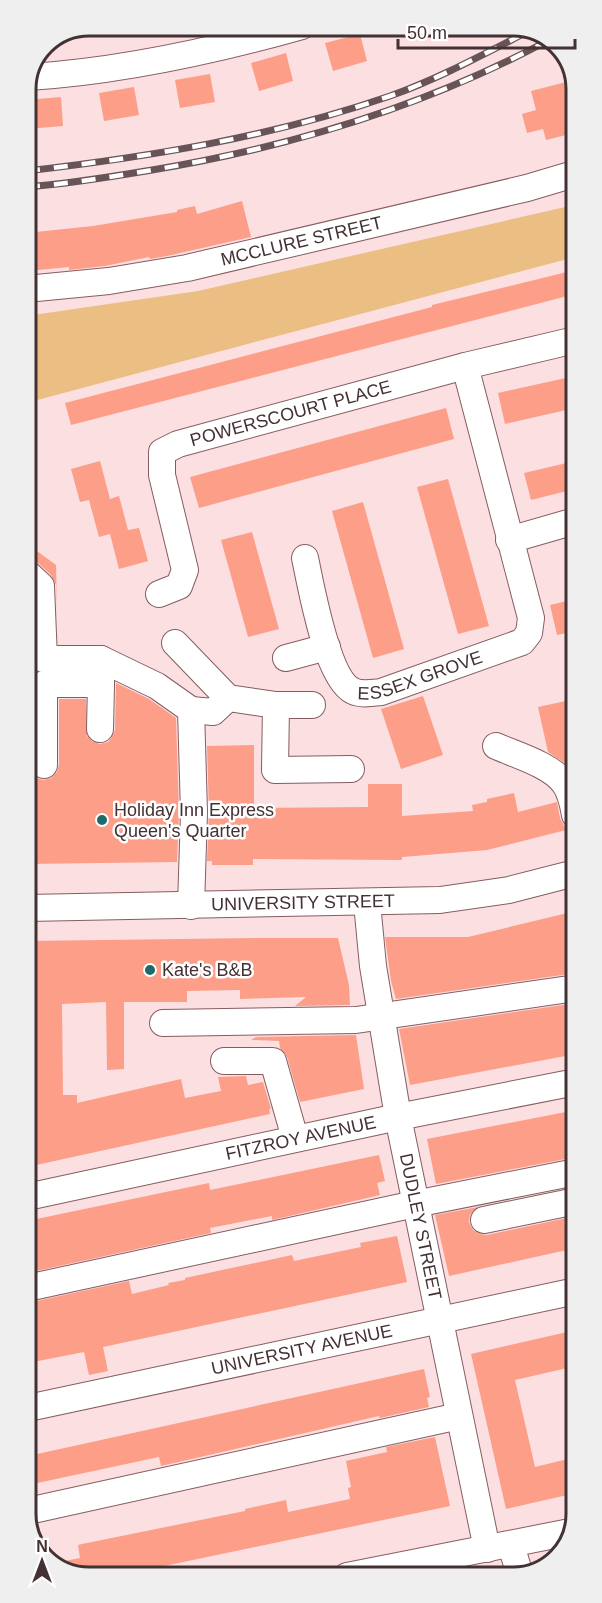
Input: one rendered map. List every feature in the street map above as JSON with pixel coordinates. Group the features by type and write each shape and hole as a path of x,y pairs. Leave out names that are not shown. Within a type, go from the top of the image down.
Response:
{"street":[{"path":"38,76 73,74 153,62 248,36"},
{"name":"MCCLURE STREET","path":"36,288 109,281 187,268 527,188 566,176"},
{"name":"POWERSCOURT PLACE","path":"159,594 179,586 185,570 162,475 162,452 178,444 465,366 566,342"},
{"name":"ESSEX GROVE","path":"305,558 327,647 344,684 353,691 381,692 522,642 529,633 531,618 465,366"},
{"path":"509,540 566,524"},
{"path":"36,581 41,586 44,659 101,659 157,686 191,710 213,712 228,698"},
{"path":"175,643 228,698 276,705 312,705"},
{"path":"286,657 327,647"},
{"path":"100,729 101,659"},
{"path":"44,765 43,679 101,684"},
{"path":"276,705 275,770 351,769"},
{"path":"191,710 194,812 191,906"},
{"path":"496,746 541,766 566,787"},
{"name":"UNIVERSITY STREET","path":"36,908 440,900 509,890 566,876"},
{"name":"DUDLEY STREET","path":"367,903 369,938 398,1117 459,1416 499,1547 514,1567"},
{"path":"163,1023 381,1018 566,990"},
{"path":"224,1061 273,1061 295,1138"},
{"name":"FITZROY AVENUE","path":"36,1195 295,1138 566,1084"},
{"path":"36,1286 566,1174"},
{"path":"484,1220 565,1203 548,1178"},
{"name":"UNIVERSITY AVENUE","path":"36,1406 566,1293"},
{"path":"36,1509 459,1416"},
{"path":"394,1567 562,1534"}],"shaded area":[{"path":"566,207 566,259 36,400 36,315 198,291"}],"building":[{"path":"361,36 367,61 333,71 325,43"},
{"path":"286,53 293,81 259,91 251,63"},
{"path":"210,74 215,102 180,108 175,80"},
{"path":"566,82 566,135 546,140 543,129 527,133 522,114 536,110 531,91"},
{"path":"134,87 139,115 104,121 99,93"},
{"path":"61,97 63,126 36,128 36,99"},
{"path":"242,201 251,237 167,256 150,259 149,257 105,266 36,270 36,232 93,226 177,212 177,210 195,206 197,214"},
{"path":"566,272 566,296 71,425 65,403 432,307 432,305"},
{"path":"566,378 566,410 505,424 498,393"},
{"path":"446,408 454,439 199,508 190,477"},
{"path":"100,461 110,499 119,496 128,530 139,528 148,561 119,569 110,534 99,537 89,500 80,502 71,469"},
{"path":"566,463 566,491 531,500 524,473"},
{"path":"448,479 489,626 458,634 417,487"},
{"path":"363,502 404,649 373,658 332,511"},
{"path":"252,532 279,629 248,637 221,540"},
{"path":"36,550 56,565 57,611 56,585 51,575 36,561"},
{"path":"566,601 566,633 557,635 550,605"},
{"name":"Holiday Inn Express Queen's Quarter","path":"116,683 149,699 176,718 179,812 177,862 36,864 36,778 43,780 51,778 57,772 59,765 59,699 86,699 87,736 100,744 108,742 115,730"},
{"path":"423,696 443,755 401,769 381,709"},
{"path":"566,701 566,764 548,752 538,707"},
{"path":"254,745 254,808 368,807 368,784 402,784 402,816 473,811 472,805 514,793 518,812 557,802 560,818 566,830 487,850 402,857 402,860 253,859 253,865 212,865 212,861 207,861 209,812 207,746"},
{"path":"566,913 566,974 396,999 385,937 468,937"},
{"path":"338,938 349,985 350,1005 295,1006 306,997 240,999 240,990 187,991 187,1002 124,1002 124,1069 107,1070 106,1002 62,1004 63,1095 77,1095 77,1103 181,1079 185,1098 221,1091 218,1077 246,1076 248,1085 263,1082 271,1109 269,1109 270,1114 36,1165 36,941"},
{"path":"566,1004 566,1056 410,1085 399,1029"},
{"path":"356,1035 364,1089 300,1102 287,1057 280,1048 279,1041 251,1040 256,1037"},
{"path":"566,1112 566,1159 436,1184 427,1139"},
{"path":"379,1155 385,1181 377,1183 380,1195 272,1220 272,1216 210,1228 211,1233 36,1271 36,1219 209,1183 210,1190"},
{"path":"478,1207 470,1215 469,1222 473,1230 487,1235 566,1218 566,1250 449,1276 435,1215"},
{"path":"397,1236 407,1282 103,1347 108,1371 89,1375 84,1352 36,1361 36,1301 129,1281 132,1294 169,1285 168,1283 185,1280 185,1278 292,1255 294,1261 361,1247 360,1243"},
{"path":"566,1332 566,1368 515,1380 535,1467 566,1459 566,1495 506,1509 471,1354"},
{"path":"424,1369 430,1397 427,1398 429,1407 380,1418 379,1416 161,1466 159,1457 36,1483 36,1454"},
{"path":"435,1437 450,1506 160,1567 86,1567 72,1564 72,1560 80,1558 78,1545 82,1544 245,1511 245,1509 286,1500 288,1512 350,1499 348,1488 351,1487 346,1461 387,1452 386,1447"}],"railway":[{"path":"36,170 210,144 301,123 390,96 426,82 519,36"},
{"path":"36,186 204,161 306,136 406,104 504,63 541,44"}],"place":[{"name":"Holiday Inn Express Queen's Quarter","path":"102,820"},
{"name":"Kate's B&B","path":"150,970"}]}
